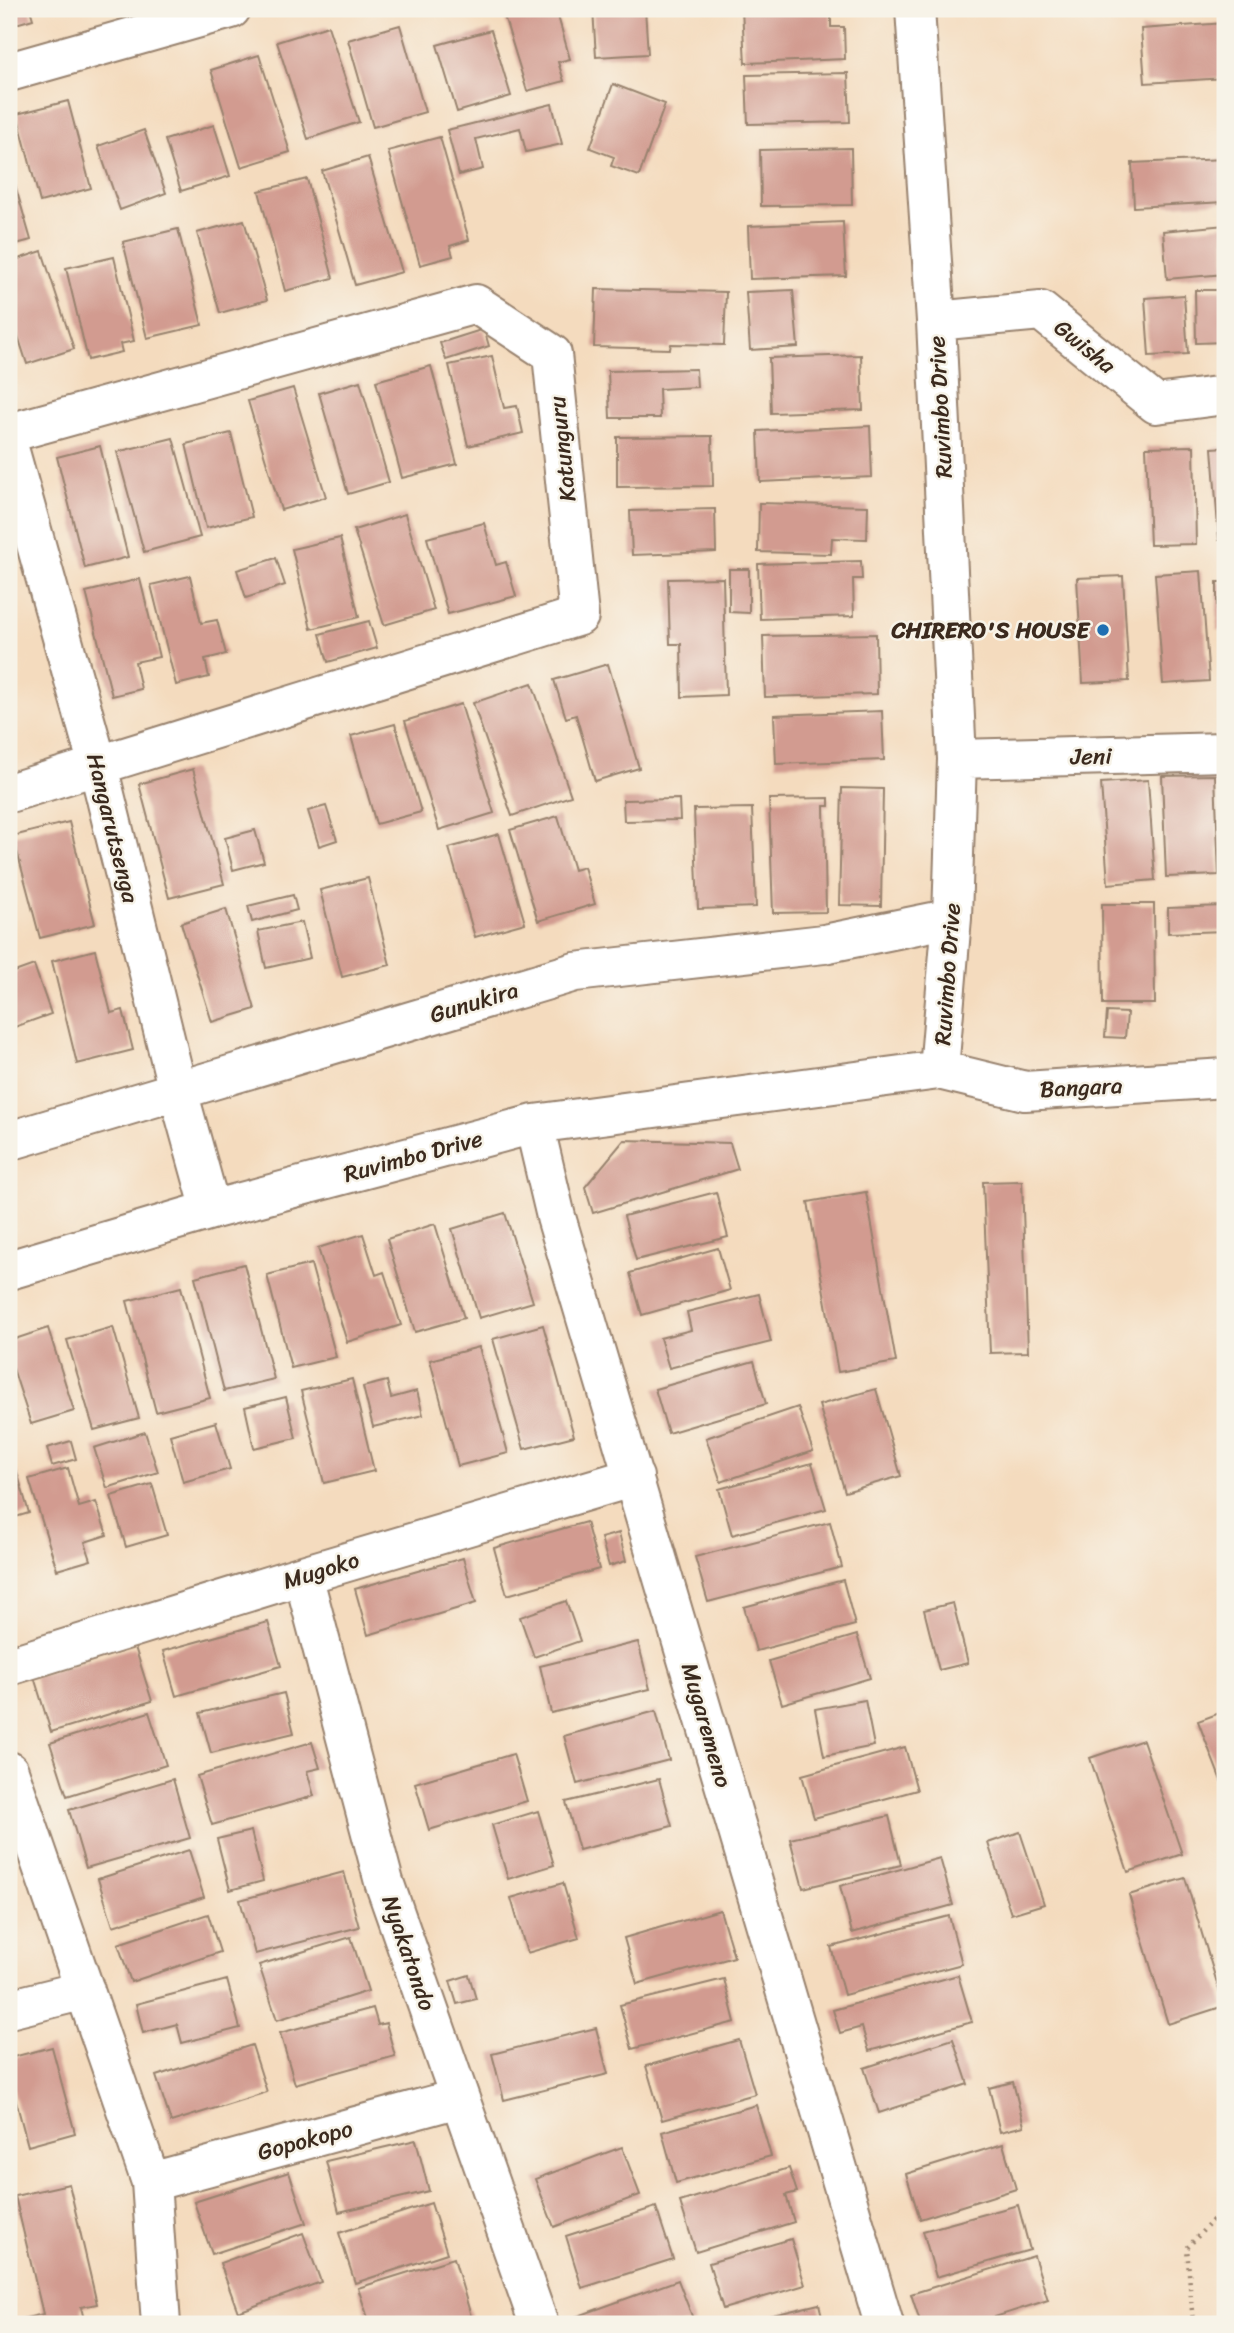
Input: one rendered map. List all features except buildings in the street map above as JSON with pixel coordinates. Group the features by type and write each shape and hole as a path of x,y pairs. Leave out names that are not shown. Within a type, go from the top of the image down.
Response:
{"street":[{"name":"Ruvimbo Drive","path":"9,1270 211,1210 534,1124 939,1070 952,918 957,759 936,321 915,9"},
{"path":"9,72 218,10"},
{"name":"Katunguru","path":"9,433 476,304 552,354 579,616 99,766"},
{"name":"Gwisha","path":"936,321 1041,311 1156,404 1225,395"},
{"name":"Hangarutsenga","path":"9,448 99,766 178,1091 211,1210"},
{"name":"Jeni","path":"957,759 1225,752"},
{"path":"9,793 99,766"},
{"name":"Gunukira","path":"9,1141 575,972 824,944 952,918"},
{"name":"Bangara","path":"939,1070 1025,1091 1225,1078"},
{"name":"Mugaremeno","path":"534,1124 556,1217 884,2324"},
{"name":"Mugoko","path":"9,1666 634,1477"},
{"name":"Nyakatondo","path":"303,1575 384,1882 540,2324"},
{"path":"9,1771 151,2182 161,2324"},
{"path":"9,2009 85,1990"},
{"name":"Gopokopo","path":"151,2182 459,2098"}],"path":[{"path":"1193,2324 1187,2248 1225,2207"}],"place":[{"name":"CHIRERO'S HOUSE","path":"1103,630"}]}
